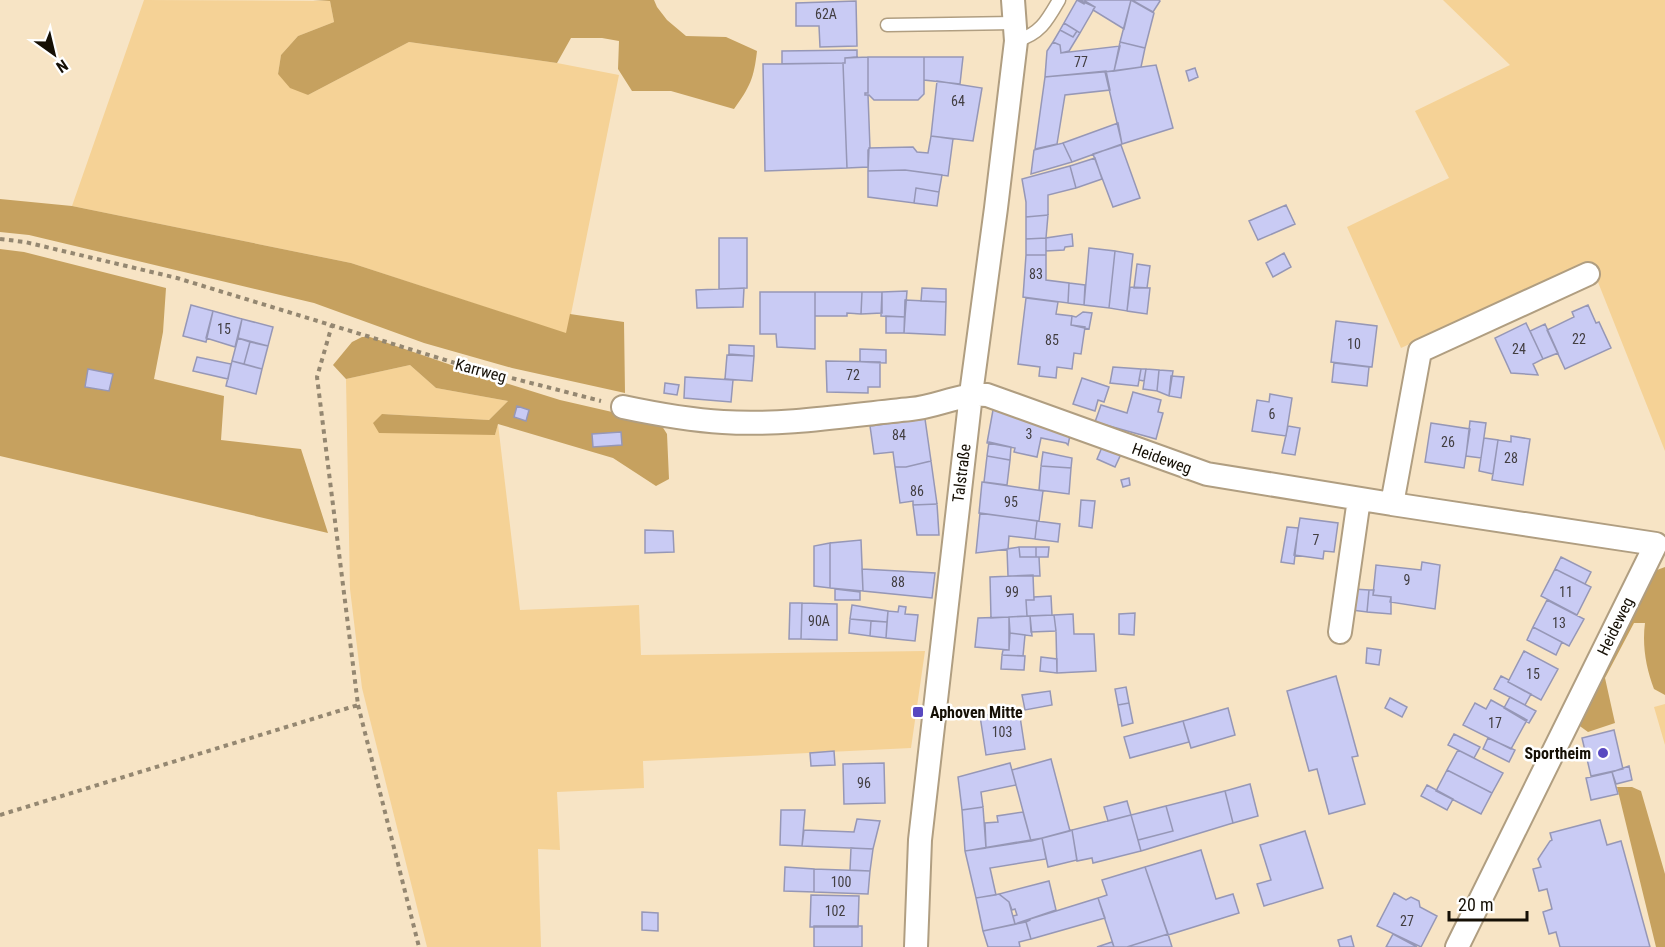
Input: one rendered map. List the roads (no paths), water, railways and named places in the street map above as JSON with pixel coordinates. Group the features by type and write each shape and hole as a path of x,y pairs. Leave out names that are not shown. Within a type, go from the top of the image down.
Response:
{"street":[{"name":"Talstraße","path":"916,947 920,840 971,394 996,208 1015,32 1013,0"},
{"path":"1392,504 1420,351 1588,274"},
{"path":"623,407 676,418 724,422 771,422 919,409 971,394"},
{"name":"Heideweg","path":"971,394 987,395 1207,474 1656,544 1457,947"},
{"path":"1340,632 1359,499"}],"lane":[{"path":"887,26 1015,32 1030,37 1046,21 1059,0"}],"place":[{"name":"Aphoven Mitte","path":"918,712"},
{"name":"Sportheim","path":"1603,753"}]}
